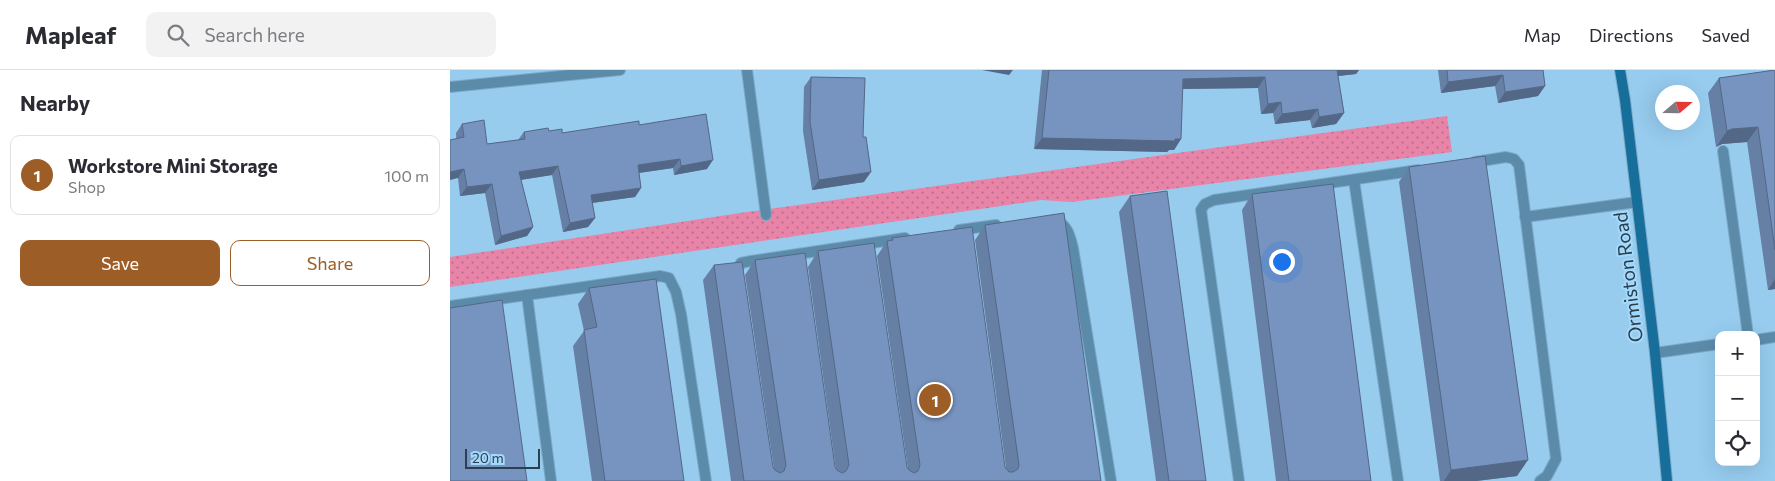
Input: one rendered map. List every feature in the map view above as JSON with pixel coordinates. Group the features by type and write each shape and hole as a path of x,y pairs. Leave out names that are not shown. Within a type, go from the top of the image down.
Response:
{"main road":[{"name":"Ormiston Road","path":"1623,70 1655,353 1666,481"}],"street":[{"path":"450,87 620,70"},
{"path":"747,70 766,215"},
{"path":"1723,151 1747,331"},
{"path":"1468,163 1506,157 1514,159 1519,165 1556,458 1547,476 1540,481"},
{"path":"1239,481 1201,210 1205,204 1214,200 1430,168"},
{"path":"1354,180 1398,481"},
{"path":"1525,217 1637,202"},
{"path":"1045,219 1062,223 1068,231 1073,248 1111,481"},
{"path":"946,232 967,234 1002,224"},
{"path":"740,289 737,270 741,263 800,259 869,248 917,236"},
{"path":"450,306 660,276 669,278 676,292 681,314 706,481"},
{"path":"526,295 551,481"},
{"path":"1760,339 1775,337"},
{"path":"1655,353 1715,345"}],"shaded area":[{"path":"1447,116 1452,152 1072,202 1041,200 450,287 450,257 740,213"}],"building":[{"path":"1049,70 1337,70 1344,113 1319,117 1318,109 1282,114 1281,102 1268,104 1265,77 1183,79 1181,139 1175,139 1175,141 1042,138"},
{"path":"1447,70 1543,70 1545,86 1505,92 1503,75 1448,82"},
{"path":"1775,70 1775,250 1758,127 1727,131 1719,78"},
{"path":"811,77 865,78 863,137 866,137 871,172 819,180 810,122"},
{"path":"706,114 713,160 681,166 680,159 638,165 641,188 591,195 595,218 570,223 558,166 519,172 533,227 501,236 492,184 467,187 464,169 450,172 450,140 464,137 462,124 484,120 487,144 525,139 524,132 548,128 549,131 562,129 562,133 639,121 639,125"},
{"path":"1485,156 1528,460 1451,470 1409,167"},
{"path":"1333,184 1371,481 1289,481 1252,194"},
{"path":"1167,191 1206,481 1169,481 1130,196"},
{"path":"1064,213 1101,481 744,481 714,265 742,262 773,467 780,473 784,471 786,465 755,260 805,253 835,467 842,473 846,471 849,465 818,251 874,243 907,467 914,473 918,471 920,465 887,241 893,240 892,238 972,227 1005,467 1009,472 1013,472 1018,469 1019,465 985,225"},
{"path":"656,279 684,481 605,481 584,330 597,327 589,288"},
{"path":"502,300 527,481 450,481 450,308"}],"place":[{"name":"Workstore Mini Storage","path":"935,400"}]}
